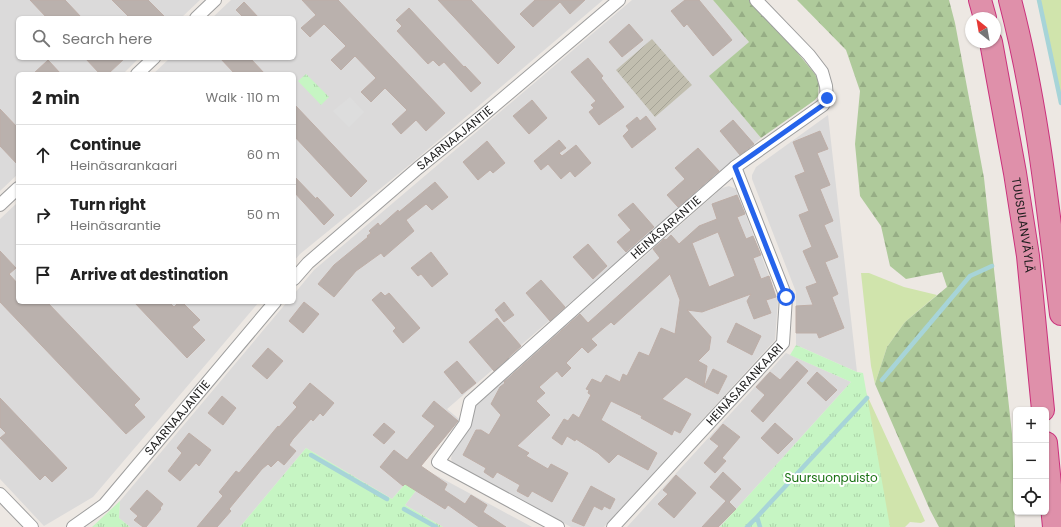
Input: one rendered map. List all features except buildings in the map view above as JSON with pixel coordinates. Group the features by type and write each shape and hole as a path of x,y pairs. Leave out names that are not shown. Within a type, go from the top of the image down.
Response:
{"highway":[{"path":"980,0 983,12"},
{"path":"1010,0 1019,35 1040,152 1061,314"},
{"name":"TUUSULANVÄYLÄ","path":"991,48 1015,173 1028,256 1043,407"},
{"path":"1049,474 1054,527"}],"street":[{"path":"198,16 215,0"},
{"name":"SAARNAAJANTIE","path":"296,277 308,263 418,168 481,117 619,0"},
{"name":"HEINÄSARANTIE","path":"558,527 438,462 465,424 470,402 735,167 823,105 827,98 826,86 822,72 809,55 756,0"},
{"path":"139,72 152,60"},
{"name":"HEINÄSARANKAARI","path":"613,527 783,343 786,297 735,167"},
{"path":"0,205 16,190"},
{"name":"SAARNAAJANTIE","path":"73,527 104,505 273,304"},
{"path":"0,494 32,527"}],"shaded area":[{"path":"0,0 200,0 183,16 16,16 16,60 137,60 125,72 16,72 16,176 0,191"},
{"path":"231,0 603,0 413,162 296,259 296,72 155,72 168,60 296,60 296,16 214,16"},
{"path":"632,0 713,0 749,42 710,76 761,138 447,409 460,420 392,499 306,448 240,527 130,527 119,518 120,501 285,304 296,304 296,292 314,270"},
{"path":"652,39 692,85 655,117 616,70"},
{"path":"350,97 364,112 349,127 333,111"},
{"path":"828,115 857,372 796,345 796,292 752,179 752,175 756,167"},
{"path":"729,186 736,189 778,300 775,340 604,527 571,527 453,464 451,459 452,454 470,423 474,407 722,188"},
{"path":"16,204 16,304 257,304 93,497 44,526 0,479 0,219"},
{"path":"786,353 851,382 720,527 627,527"},
{"path":"430,472 532,527 443,527 405,505"}],"green space":[{"path":"713,0 754,0 815,74 819,82 818,96 815,100 761,138 709,76 749,42"},
{"path":"797,0 949,0 955,23 984,178 1012,434 1013,515 1015,515 1015,527 939,527 930,510 875,384 887,347 905,322 947,287 942,272 906,279 890,266 881,226 860,196 855,144 860,91 846,50"},
{"path":"1037,0 1061,0 1061,96"},
{"path":"306,74 329,97 321,105 298,81"},
{"path":"861,273 869,273 904,287 937,295 905,322 887,347 875,384 871,366"},
{"name":"Suursuonpuisto","path":"796,345 857,372 863,373 890,527 720,527 851,382 790,355"},
{"name":"Suursuonpuisto","path":"866,393 925,521 921,523 910,522 905,527 739,527"},
{"path":"306,448 392,499 419,468 430,472 405,505 443,527 240,527"},
{"path":"120,501 119,518 130,527 92,527"}],"waterway":[{"path":"1039,0 1061,103"},
{"path":"882,380 970,276 992,266"},
{"path":"760,527 757,517 867,398"},
{"path":"311,455 387,499"},
{"path":"404,509 436,527"},
{"path":"747,527 757,517"}],"route":[{"path":"786,297 735,167 823,105 827,98"}]}
